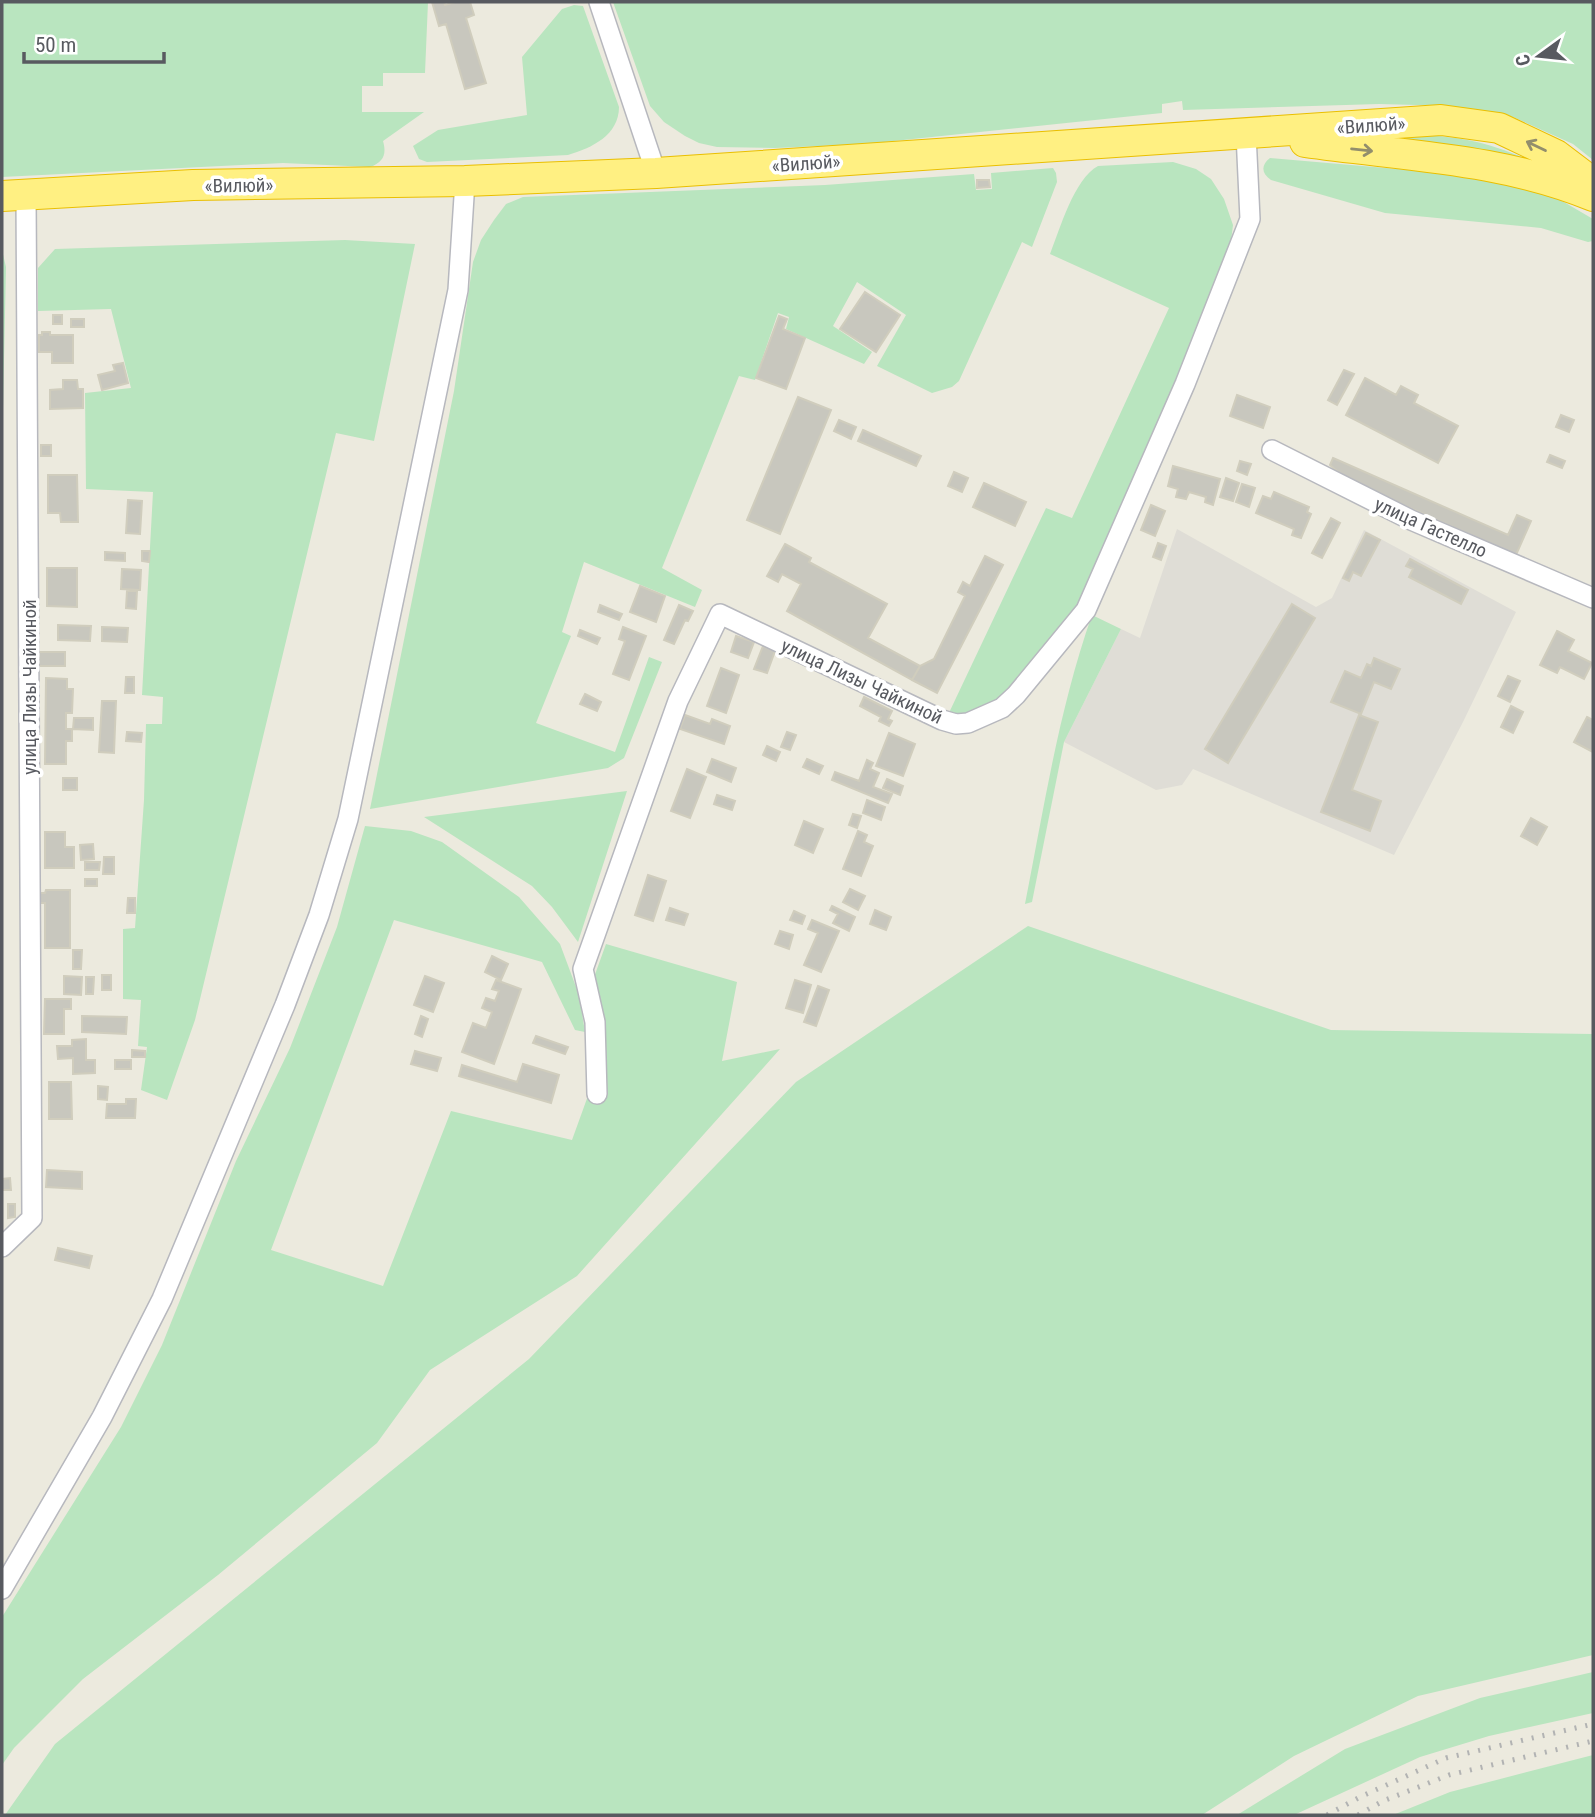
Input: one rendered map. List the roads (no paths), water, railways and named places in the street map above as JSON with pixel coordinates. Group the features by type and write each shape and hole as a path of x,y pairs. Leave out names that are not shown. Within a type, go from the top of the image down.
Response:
{"highway":[{"name":"«Вилюй»","path":"14,196 193,185 465,181 656,173 1441,120 1499,128 1556,155 1593,183"},
{"path":"1246,134 1342,148 1454,159 1552,181 1593,196"}],"street":[{"path":"599,2 656,173"},
{"name":"улица Лизы Чайкиной","path":"597,1094 595,1022 583,969 678,701 720,614 942,720 956,724 968,723 1002,708 1016,695 1086,610 1185,384 1250,219 1246,134"},
{"path":"2,1589 102,1417 162,1299 285,1005 319,915 348,819 458,290 465,181"},
{"name":"улица Лизы Чайкиной","path":"2,1247 32,1218 14,196"},
{"name":"улица Гастелло","path":"1272,450 1411,520 1593,598"}],"railway":[{"path":"1327,1815 1446,1758 1593,1724"},
{"path":"1358,1815 1383,1801 1449,1775 1593,1741"}]}
